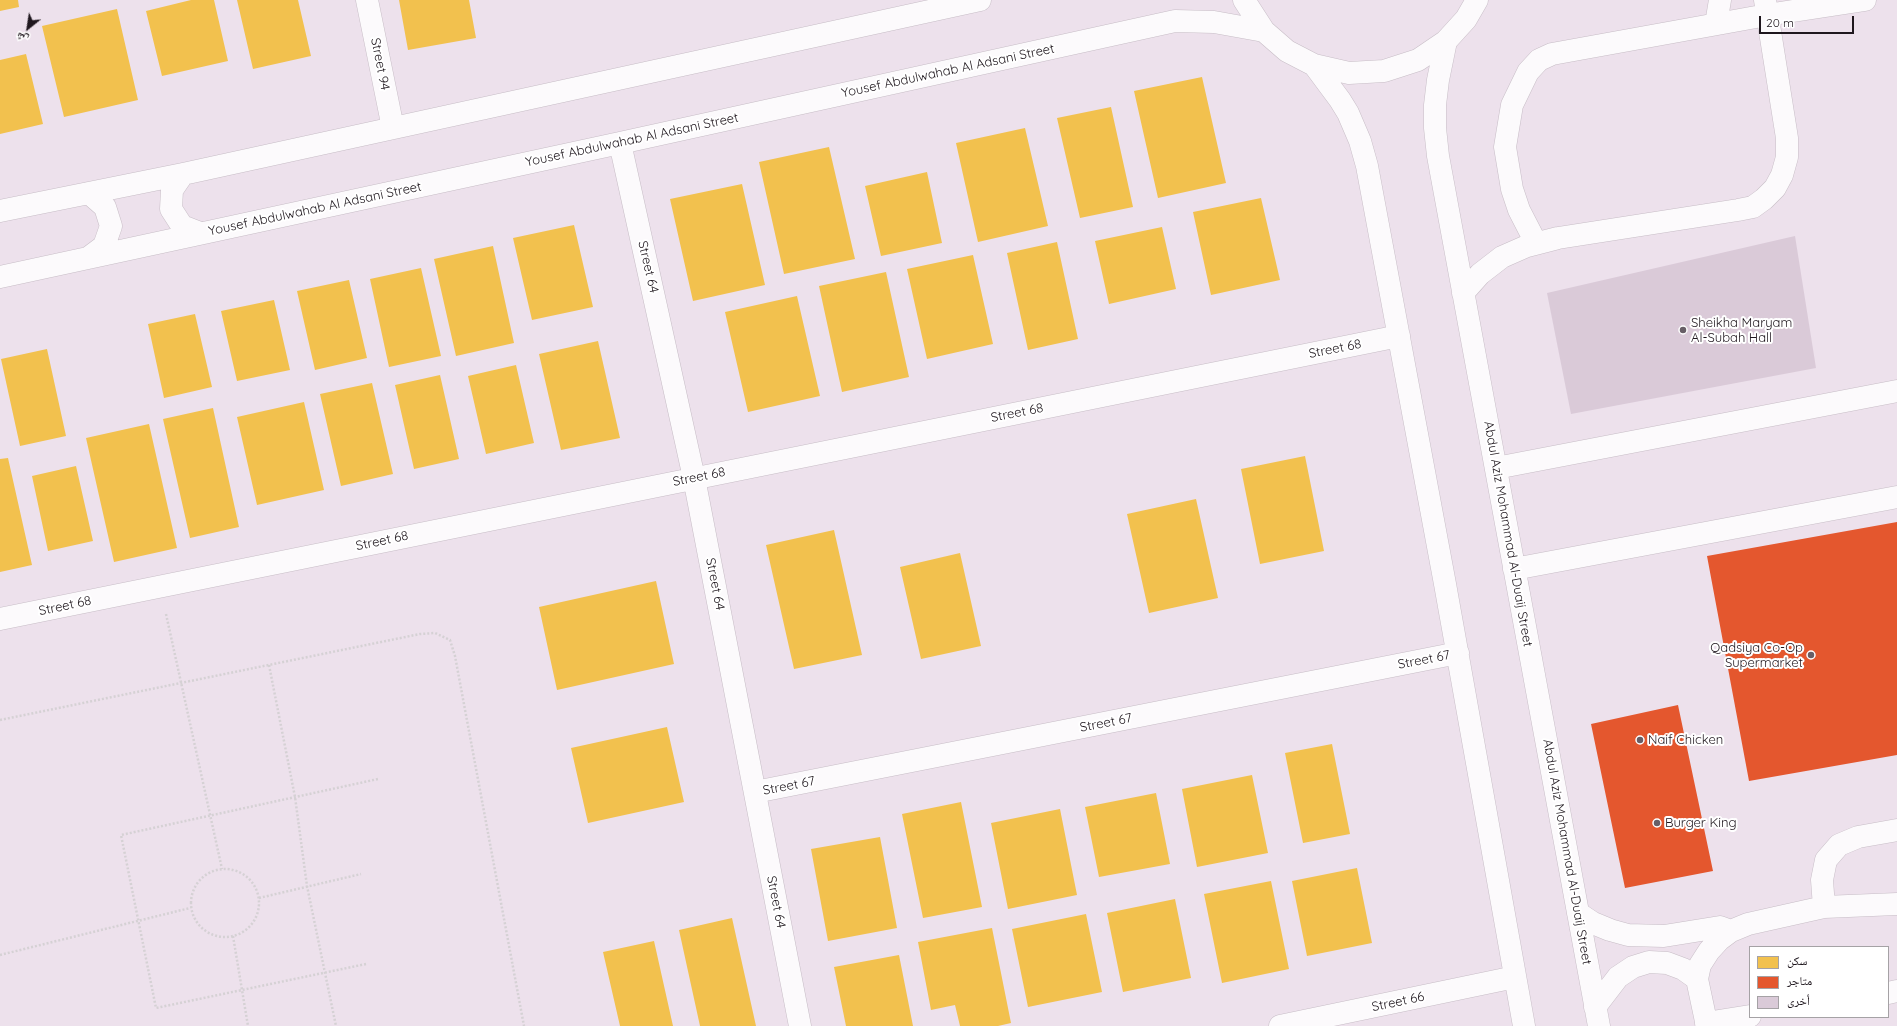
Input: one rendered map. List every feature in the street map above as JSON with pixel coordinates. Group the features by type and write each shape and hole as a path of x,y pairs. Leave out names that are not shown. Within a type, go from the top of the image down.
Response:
{"street":[{"name":"Street 94","path":"367,0 393,128"},
{"path":"0,211 183,174 980,0"},
{"path":"1244,0 1264,31 1287,51 1314,65 1349,73 1384,71 1418,60 1446,41 1466,20 1477,0"},
{"path":"1716,24 1720,0"},
{"path":"1536,243 1519,210 1512,190 1505,147 1512,105 1538,60 1552,54 1716,24 1766,8 1865,0"},
{"path":"1463,293 1480,274 1502,257 1536,243 1558,238 1738,210 1753,207 1764,199 1775,188 1782,175 1787,150 1787,138 1766,8"},
{"name":"Yousef Abdulwahab Al Adsani Street","path":"0,277 1175,21 1214,22 1264,31"},
{"name":"Abdul Aziz Mohammad Al-Duaij Street","path":"1446,41 1438,80 1435,128 1463,293 1597,1017"},
{"path":"1314,65 1340,100 1360,141 1367,166 1458,653 1524,1026"},
{"name":"Street 64","path":"620,143 694,478 800,1026"},
{"path":"183,174 172,190 171,209 182,226 200,233"},
{"path":"88,258 104,246 111,226 105,207 89,193"},
{"name":"Street 68","path":"0,619 1399,336"},
{"path":"1496,468 1897,392"},
{"path":"1514,569 1897,497"},
{"name":"Street 67","path":"755,792 1458,653"},
{"path":"1824,907 1822,880 1826,860 1839,845 1858,837 1897,830"},
{"path":"1749,1016 1707,1025 1697,979 1700,965 1709,951 1731,931 1748,924 1824,907 1897,904"},
{"path":"1578,913 1593,923 1628,935 1664,936 1720,927 1731,931"},
{"path":"1597,1017 1618,977 1632,967 1649,962 1667,963 1683,969 1697,979"},
{"name":"Street 66","path":"1280,1026 1515,977"}],"path":[{"path":"160,586 222,869"},
{"path":"0,720 420,634 435,633 450,640 456,656 524,1026"},
{"path":"269,665 294,797 306,886 336,1026"},
{"path":"366,964 156,1008 121,835 378,779"},
{"path":"222,869 235,870 246,876 254,886 259,898 258,910 253,922 244,931 233,936 219,937 206,932 196,922 190,908 191,894 198,881 208,872 222,869"},
{"path":"259,898 361,874"},
{"path":"0,955 190,908"},
{"path":"233,936 248,1026"}],"building: سكن":[{"path":"0,0 18,0 19,7 0,11"},
{"path":"191,0 214,0 228,61 162,76 146,11"},
{"path":"237,0 298,0 311,56 253,69"},
{"path":"399,0 469,0 476,38 408,50"},
{"path":"117,9 138,100 64,117 42,26"},
{"path":"26,54 43,124 0,134 0,60"},
{"path":"1202,77 1226,183 1158,198 1134,91"},
{"path":"1111,107 1133,207 1080,218 1057,118"},
{"path":"1025,128 1048,226 978,242 956,143"},
{"path":"829,147 855,259 784,274 759,162"},
{"path":"927,172 942,243 881,256 865,186"},
{"path":"742,184 765,285 693,301 670,199"},
{"path":"1261,198 1280,280 1211,295 1193,212"},
{"path":"574,225 593,307 532,320 513,238"},
{"path":"1162,227 1176,289 1109,304 1095,241"},
{"path":"1057,242 1078,339 1028,350 1007,253"},
{"path":"493,246 514,343 456,356 434,259"},
{"path":"973,255 993,344 927,359 907,269"},
{"path":"421,268 441,356 389,367 370,279"},
{"path":"886,272 909,377 842,392 819,286"},
{"path":"349,280 367,358 315,370 297,291"},
{"path":"797,296 820,396 748,412 725,312"},
{"path":"274,300 290,370 237,381 221,311"},
{"path":"195,314 212,387 164,398 148,324"},
{"path":"598,341 620,438 561,450 539,354"},
{"path":"47,349 66,436 20,446 1,359"},
{"path":"516,365 534,443 486,454 468,376"},
{"path":"440,375 459,459 414,469 395,385"},
{"path":"372,383 393,474 341,486 320,394"},
{"path":"304,402 324,490 257,505 237,417"},
{"path":"213,408 239,527 190,538 163,419"},
{"path":"149,424 177,548 114,562 86,438"},
{"path":"1305,456 1324,551 1260,564 1241,469"},
{"path":"8,458 32,565 0,572 0,459"},
{"path":"76,466 93,541 48,551 32,476"},
{"path":"1196,499 1218,598 1149,613 1127,514"},
{"path":"834,530 862,655 794,669 766,545"},
{"path":"960,553 981,646 921,659 900,567"},
{"path":"656,581 674,664 557,690 539,607"},
{"path":"667,727 684,802 588,823 571,748"},
{"path":"1332,744 1350,834 1303,843 1285,753"},
{"path":"1252,775 1268,853 1197,867 1182,789"},
{"path":"1156,793 1170,864 1099,877 1085,807"},
{"path":"961,802 982,907 923,918 902,814"},
{"path":"1060,809 1077,895 1008,909 991,823"},
{"path":"880,837 897,928 828,941 811,849"},
{"path":"1357,868 1372,943 1307,956 1292,881"},
{"path":"1271,881 1289,969 1222,983 1204,894"},
{"path":"1175,899 1191,978 1123,992 1107,913"},
{"path":"1086,914 1102,992 1028,1007 1012,929"},
{"path":"732,918 756,1026 700,1026 679,930"},
{"path":"992,928 1011,1023 998,1026 960,1026 955,1005 931,1010 918,942"},
{"path":"654,941 673,1026 620,1026 603,952"},
{"path":"899,955 913,1026 846,1026 834,967"}],"building: متاجر":[{"name":"Qadsiya Co-Op Supermarket","path":"1897,522 1897,755 1749,781 1707,556"},
{"name":"Burger King","path":"1678,705 1713,871 1625,888 1591,724"}],"building: أخرى":[{"name":"Sheikha Maryam Al-Subah Hall","path":"1795,236 1816,368 1571,414 1547,293"}],"place":[{"name":"Sheikha Maryam Al-Subah Hall","path":"1683,330"},
{"name":"Qadsiya Co-Op Supermarket","path":"1811,655"},
{"name":"Naif Chicken","path":"1640,740"},
{"name":"Burger King","path":"1657,823"}]}
